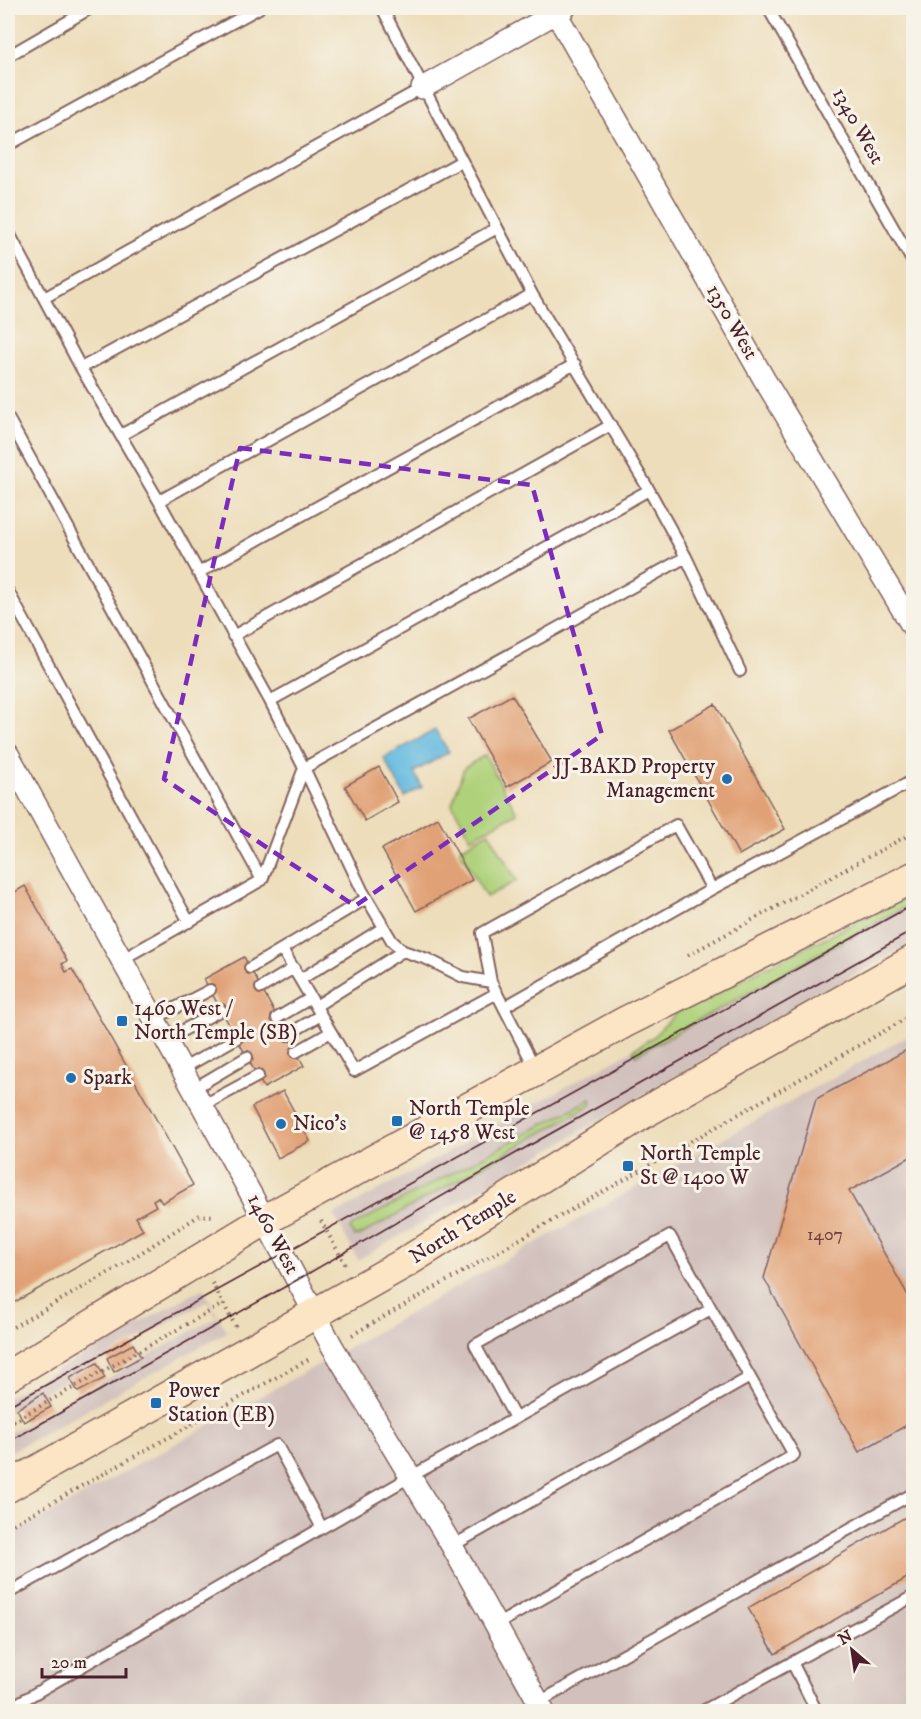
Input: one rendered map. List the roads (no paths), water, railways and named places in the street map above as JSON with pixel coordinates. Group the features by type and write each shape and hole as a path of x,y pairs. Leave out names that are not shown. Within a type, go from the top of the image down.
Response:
{"main road":[{"path":"8,1376 265,1220 624,1022 914,878"},
{"name":"North Temple","path":"8,1487 413,1258 642,1114 914,960"}],"street":[{"path":"422,88 558,9"},
{"name":"1350 West","path":"558,9 764,379 908,608 914,629"},
{"name":"1460 West","path":"8,754 315,1315 452,1546 542,1707"}],"lane":[{"path":"8,145 260,8"},
{"path":"382,8 532,294 576,364 686,557 740,671"},
{"name":"1340 West","path":"768,8 914,264"},
{"path":"8,57 86,9"},
{"path":"44,298 422,88"},
{"path":"81,368 462,161"},
{"path":"121,435 497,228"},
{"path":"8,231 81,368 159,501 270,701 383,928 403,951 427,959 463,977 491,982"},
{"path":"159,501 532,294"},
{"path":"198,573 576,364"},
{"path":"8,418 262,880"},
{"path":"232,636 611,425"},
{"path":"270,701 649,490"},
{"path":"121,960 262,880 304,768 686,557"},
{"path":"8,591 189,922"},
{"path":"504,1007 712,889 914,780"},
{"path":"536,1071 491,982 482,933 676,825 712,889"},
{"path":"250,968 367,898"},
{"path":"301,980 383,928"},
{"path":"282,949 354,1071 497,993"},
{"path":"286,1035 316,1006 403,951"},
{"path":"261,988 294,968"},
{"path":"154,1019 210,990"},
{"path":"277,1018 316,1006"},
{"path":"165,1040 221,1010"},
{"path":"296,1052 331,1032"},
{"path":"182,1069 237,1038"},
{"path":"197,1098 247,1057"},
{"path":"197,1098 258,1076"},
{"path":"496,1625 794,1455 670,1236 475,1345 515,1418"},
{"path":"8,1709 410,1477 711,1309"},
{"path":"452,1546 750,1377"},
{"path":"8,1593 277,1445 322,1528"},
{"path":"542,1707 914,1493"},
{"path":"701,1712 914,1596"},
{"path":"792,1662 817,1712"}],"water":[{"path":"435,730 449,752 414,772 422,787 405,797 384,758"}],"tram line":[{"path":"8,1406 914,904"},
{"path":"8,1442 914,930"}],"place":[{"name":"JJ-BAKD Property Management","path":"727,779"},
{"name":"1460 West / North Temple (SB)","path":"122,1021"},
{"name":"Spark","path":"71,1078"},
{"name":"North Temple @ 1458 West","path":"397,1121"},
{"name":"Nico's","path":"281,1124"},
{"name":"North Temple St @ 1400 W","path":"628,1166"},
{"name":"Power Station (EB)","path":"156,1403"}]}
